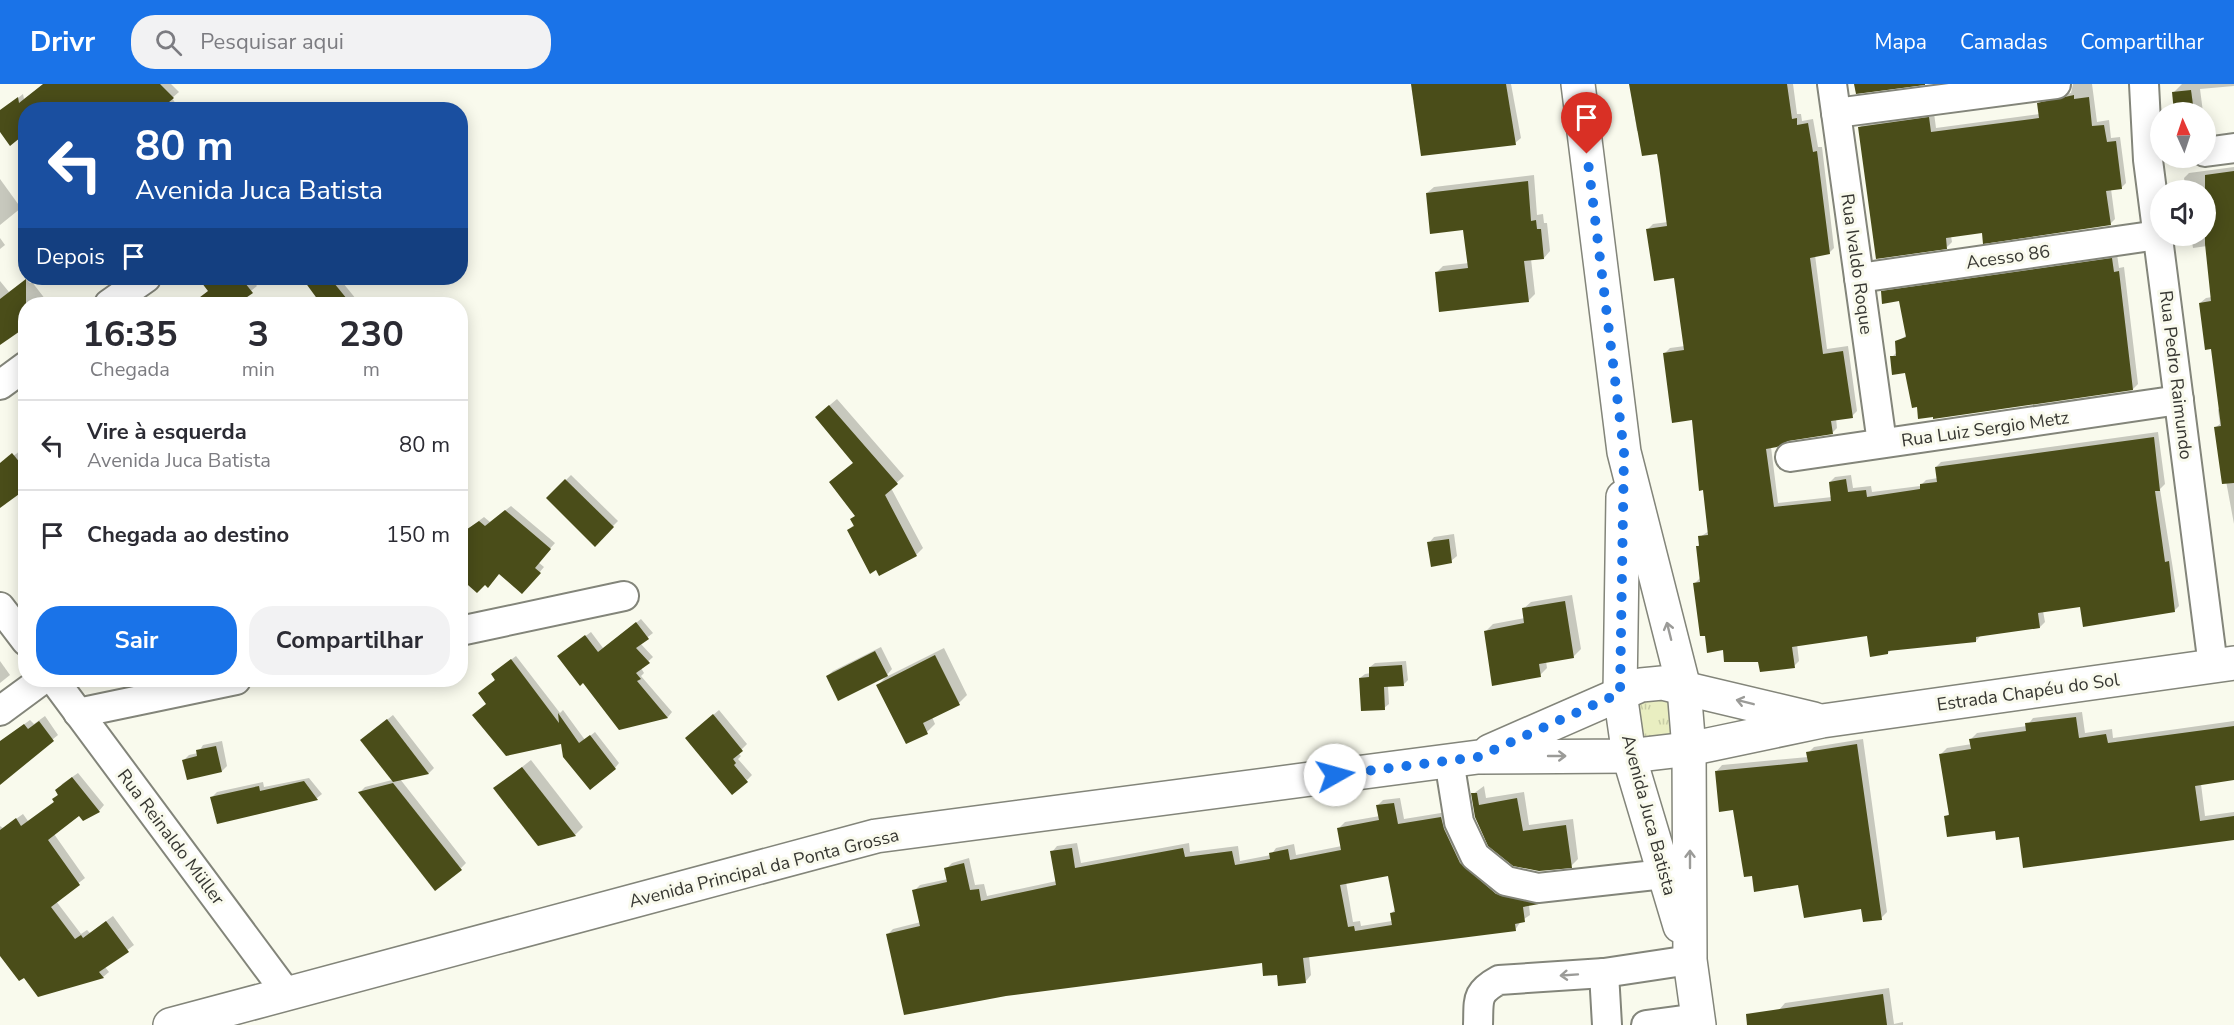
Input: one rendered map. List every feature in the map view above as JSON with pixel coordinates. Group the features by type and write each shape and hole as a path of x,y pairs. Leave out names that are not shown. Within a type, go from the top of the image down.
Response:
{"main road":[{"name":"Avenida Juca Batista","path":"1578,84 1624,452 1684,688 1689,749 1690,960 1699,1022"},
{"name":"Avenida Juca Batista","path":"1624,452 1620,693 1629,756 1690,960"},
{"name":"Estrada Chapéu do Sol","path":"1629,756 1689,749 1822,721 2223,664"},
{"name":"Avenida Principal da Ponta Grossa","path":"1464,758 1641,685 1662,683 1684,688"},
{"name":"Estrada Chapéu do Sol","path":"1684,688 1822,721"},
{"name":"Avenida Principal da Ponta Grossa","path":"173,1024 876,836 1464,758 1629,756"}],"street":[{"name":"Rua Ivaldo Roque","path":"1832,84 1881,443"},
{"path":"1836,113 2056,84"},
{"name":"Rua Pedro Raimundo","path":"2144,84 2150,122"},
{"path":"2216,150 2234,148"},
{"name":"Acesso 86","path":"1859,278 2150,236"},
{"name":"Rua Pedro Raimundo","path":"2159,246 2179,400 2223,664"},
{"path":"119,297 136,285"},
{"path":"0,385 18,372"},
{"name":"Rua Luiz Sergio Metz","path":"1791,457 2179,400"},
{"path":"468,629 624,596"},
{"path":"0,607 18,631"},
{"path":"0,711 33,687"},
{"name":"Rua Reinaldo Müller","path":"59,687 288,994"},
{"path":"78,713 202,687"},
{"path":"1464,758 1459,822 1475,856 1506,881 1538,888 1664,874"},
{"path":"1478,1025 1479,996 1485,988 1498,980 1604,973 1690,960"},
{"path":"1604,973 1607,1025"},
{"path":"1646,1025 1699,1022"}],"green space":[{"path":"1642,697 1674,700 1674,737 1642,741 1631,711"}],"building":[{"path":"43,84 160,84 174,98 169,102 20,102"},
{"path":"1411,84 1506,84 1516,145 1421,156"},
{"path":"1629,84 1787,84 1792,119 1797,118 1797,125 1808,123 1813,152 1817,151 1830,254 1810,258 1823,354 1843,351 1853,418 1831,421 1833,434 1788,441 1777,447 1766,449 1774,507 1831,501 1829,482 1846,479 1848,492 1866,490 1867,497 1920,489 1920,484 1937,482 1935,467 2154,437 2160,491 2155,491 2165,562 2169,561 2175,612 2083,627 2080,607 2038,613 2040,628 1976,637 1976,642 1888,651 1888,654 1870,657 1867,636 1792,647 1795,668 1760,672 1758,662 1724,662 1723,650 1707,653 1705,636 1700,636 1693,583 1700,582 1696,546 1699,546 1698,536 1708,535 1703,490 1699,491 1692,420 1672,423 1663,353 1684,350 1674,278 1654,281 1646,229 1667,226 1659,166 1657,154 1642,156"},
{"path":"1854,84 1925,84 1925,85 1856,94"},
{"path":"2191,90 2193,102 2173,102 2172,92"},
{"path":"2074,95 2074,99 2089,97 2092,126 2104,125 2107,142 2116,141 2122,189 2106,191 2111,225 1983,244 1982,233 1946,238 1947,249 1876,259 1858,127 1929,117 1931,132 2039,118 2037,103"},
{"path":"18,97 18,140 10,146 0,132 0,110"},
{"path":"2234,171 2234,483 2222,484 2214,427 2221,426 2211,349 2205,350 2199,303 2211,301 2205,246 2216,246 2216,180 2205,180 2205,175"},
{"path":"1528,181 1531,221 1536,220 1537,229 1541,229 1544,259 1524,261 1529,302 1439,312 1435,272 1468,268 1463,230 1430,234 1426,193"},
{"path":"2112,258 2114,272 2119,271 2133,390 1933,419 1933,417 1918,419 1917,407 1912,408 1905,373 1892,375 1890,356 1896,356 1895,341 1906,337 1899,301 1882,304 1881,291"},
{"path":"18,285 26,285 26,297 18,297 18,333 0,345 0,299"},
{"path":"203,285 247,285 253,293 247,297 200,297 208,291"},
{"path":"307,285 336,285 345,297 316,297"},
{"path":"829,405 898,484 885,495 917,556 879,576 876,570 870,574 847,530 854,526 850,519 855,516 829,482 853,463 815,417"},
{"path":"12,453 18,460 18,495 0,508 0,463"},
{"path":"565,479 614,527 595,547 546,498"},
{"path":"505,510 551,549 535,568 541,573 522,594 499,574 488,588 485,585 477,593 468,585 468,529 479,521 485,526"},
{"path":"1449,539 1452,563 1431,567 1427,542"},
{"path":"1565,601 1574,658 1539,664 1541,677 1492,686 1484,631 1524,623 1522,608"},
{"path":"636,622 649,639 636,648 650,663 636,673 641,679 637,681 668,718 619,730 583,683 580,686 557,656 585,635 598,652"},
{"path":"875,651 888,676 838,701 826,676"},
{"path":"935,655 960,705 923,723 928,734 906,744 876,685"},
{"path":"511,659 559,723 558,713 579,743 590,735 616,769 590,790 563,757 561,744 506,756 472,715 486,704 478,693 495,680 491,674"},
{"path":"1402,665 1404,686 1384,687 1385,710 1361,711 1359,678 1369,677 1369,667"},
{"path":"713,714 743,751 733,759 736,763 734,765 748,782 732,795 685,738"},
{"path":"2076,717 2079,738 2106,734 2108,743 2234,726 2234,780 2195,786 2200,821 2234,816 2234,840 2023,868 2019,837 1996,840 1995,831 1947,837 1944,816 1949,815 1939,754 1971,749 1969,739 2026,731 2025,723"},
{"path":"387,719 429,774 393,782 360,740"},
{"path":"39,721 54,741 0,785 0,741 24,724 28,729"},
{"path":"1857,744 1882,920 1863,922 1861,909 1804,918 1798,885 1754,892 1752,876 1744,877 1733,810 1719,812 1715,771 1808,762 1806,752"},
{"path":"216,746 222,772 187,780 182,760 197,756 196,750"},
{"path":"522,767 576,836 538,846 493,788"},
{"path":"72,777 100,812 83,821 79,816 48,840 80,885 51,907 75,939 81,935 83,938 106,921 129,952 99,972 104,978 38,997 24,978 19,981 0,956 0,830 16,818 21,826 54,802 52,799 58,795 55,790"},
{"path":"304,781 318,800 217,824 210,797 259,786 260,791"},
{"path":"393,783 462,870 435,891 358,792"},
{"path":"1471,793 1477,793 1479,805 1517,798 1523,831 1566,825 1572,868 1539,871 1513,866 1488,846 1475,817"},
{"path":"1394,803 1398,824 1441,817 1444,829 1460,863 1496,894 1539,904 1523,907 1525,922 1515,924 1516,931 1303,958 1306,983 1278,986 1277,975 1263,976 1262,963 1006,996 904,1015 886,934 920,926 912,890 947,882 944,868 964,863 970,890 979,889 981,901 1056,885 1050,851 1072,848 1075,868 1183,848 1185,857 1232,851 1235,865 1270,859 1269,853 1288,849 1290,860 1341,850 1337,828 1379,820 1376,805","holes":["1388,876 1395,912 1390,913 1392,925 1355,931 1354,926 1348,927 1340,885"]},
{"path":"1883,994 1887,1025 1747,1025 1746,1014"}],"route":[{"path":"1335,775 1478,757 1620,693 1624,452 1587,154"}]}
